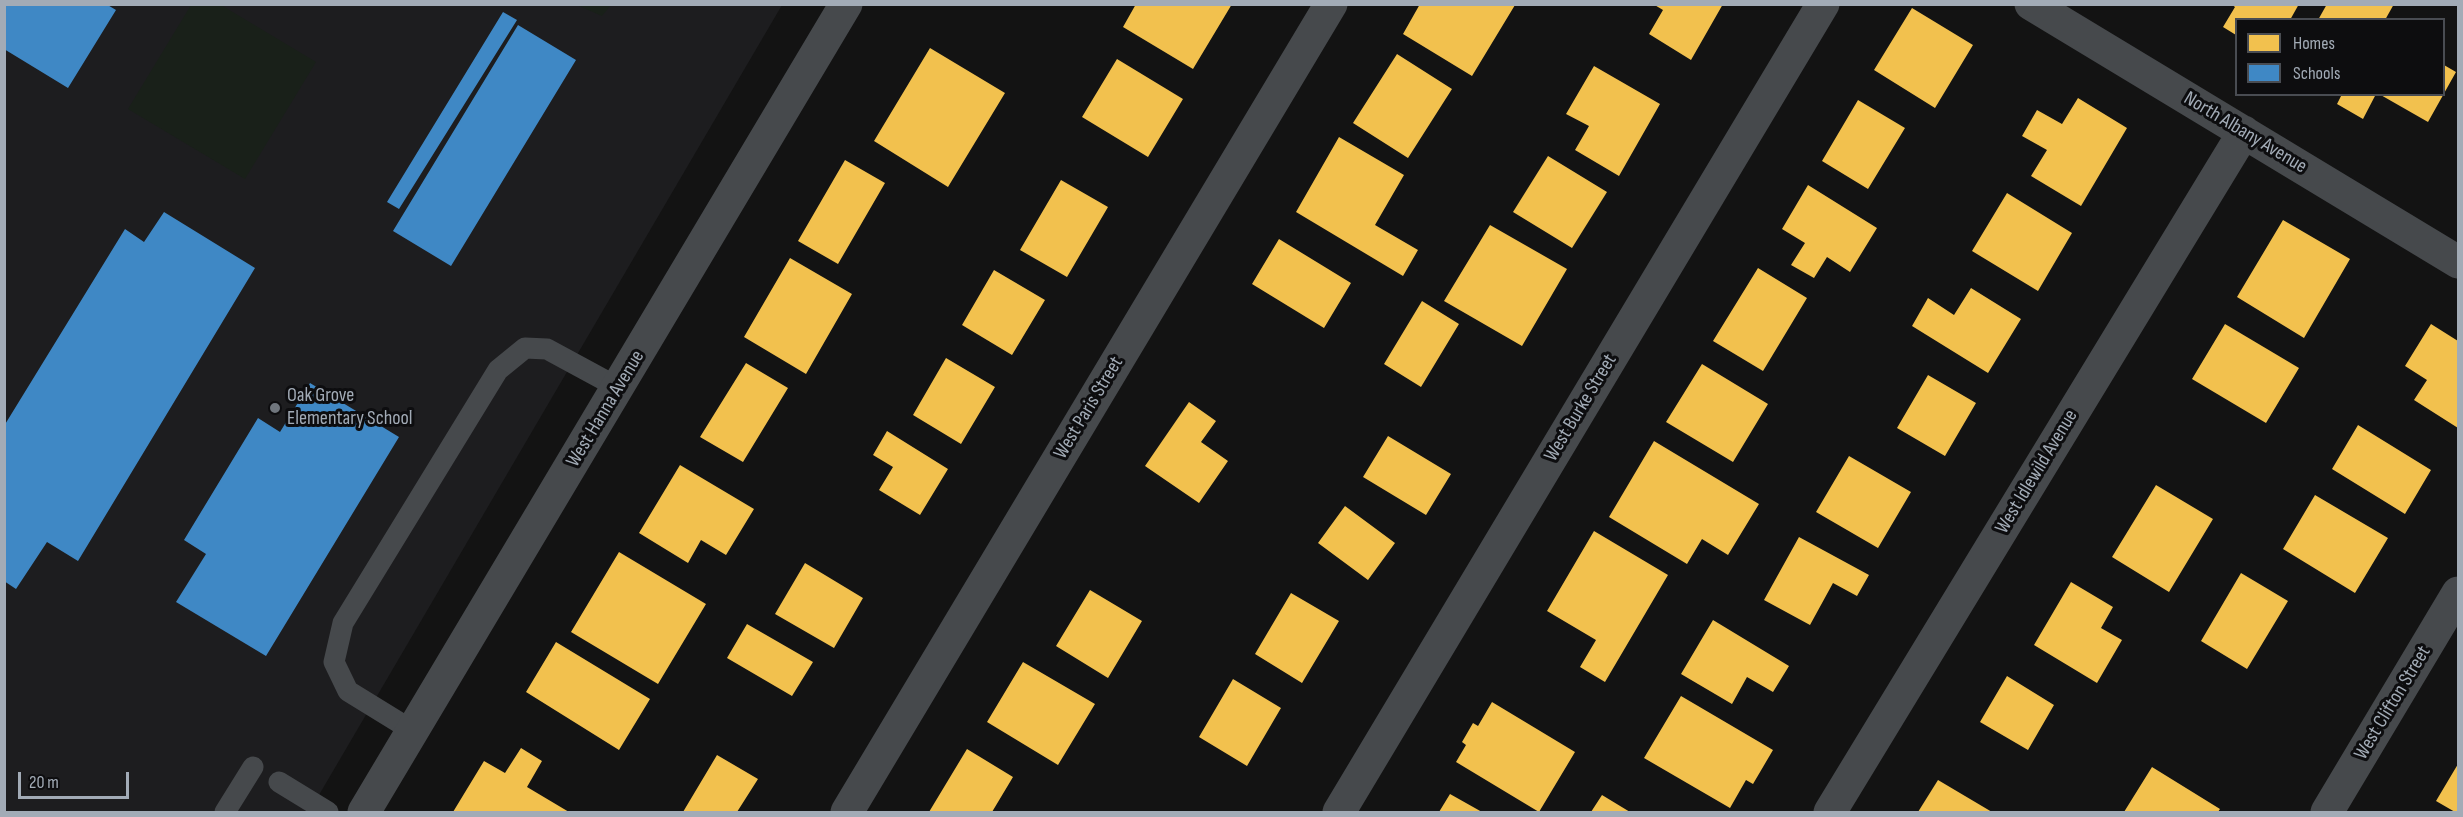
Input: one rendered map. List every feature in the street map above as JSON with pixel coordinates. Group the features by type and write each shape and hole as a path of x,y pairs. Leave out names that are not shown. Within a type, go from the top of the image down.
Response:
{"street":[{"name":"West Hanna Avenue","path":"364,813 846,4"},
{"name":"West Paris Street","path":"847,813 1330,4"},
{"name":"West Burke Street","path":"1339,813 1823,4"},
{"name":"North Albany Avenue","path":"2031,4 2458,262"},
{"name":"West Idlewild Avenue","path":"1830,813 2244,132"},
{"name":"West Clifton Street","path":"2327,813 2458,593"}],"lane":[{"path":"413,731 348,691 334,662 342,623 498,370 525,348 547,349 618,388"},
{"path":"225,813 253,766"},
{"path":"279,782 328,813"}],"shaded area":[{"name":"Oak Grove Elementary School","path":"5,5 782,5 309,812 5,812"},
{"path":"191,5 221,5 316,62 245,179 128,109"},
{"path":"577,5 611,5 602,16"}],"building: Homes":[{"path":"1136,4 1232,4 1193,69 1123,27"},
{"path":"1420,4 1515,5 1472,76 1403,34"},
{"path":"1653,4 1723,4 1691,60 1649,34 1663,10"},
{"path":"2231,4 2299,4 2291,18 2235,18 2235,34 2223,27 2235,7"},
{"path":"2327,4 2394,4 2386,18 2319,18"},
{"path":"1912,8 1973,45 1935,108 1874,70"},
{"path":"930,48 1005,93 948,187 874,141"},
{"path":"1397,54 1452,89 1408,158 1353,123"},
{"path":"1117,59 1183,99 1148,157 1082,117"},
{"path":"1594,66 1660,104 1619,176 1575,150 1589,126 1566,114"},
{"path":"2445,66 2456,72 2445,91"},
{"path":"2341,96 2375,96 2363,119 2337,104"},
{"path":"2382,96 2443,96 2428,122"},
{"path":"2078,98 2127,128 2081,206 2031,176 2047,150 2022,136 2037,110 2062,124"},
{"path":"1858,100 1905,128 1868,189 1822,161"},
{"path":"1339,137 1404,175 1375,225 1418,250 1403,276 1296,212"},
{"path":"1548,156 1607,192 1572,248 1513,212"},
{"path":"845,160 885,183 838,264 798,241"},
{"path":"1061,180 1108,207 1067,277 1020,250"},
{"path":"1808,185 1877,228 1850,272 1827,257 1814,278 1791,265 1805,243 1782,229"},
{"path":"2007,193 2072,233 2038,291 1972,251"},
{"path":"2283,220 2350,259 2304,338 2237,297"},
{"path":"1490,225 1567,269 1522,346 1444,301"},
{"path":"1279,239 1351,283 1324,328 1252,284"},
{"path":"790,258 852,294 806,374 744,337"},
{"path":"1758,268 1807,298 1763,371 1713,341"},
{"path":"994,270 1045,300 1012,355 962,325"},
{"path":"1971,288 2021,319 1988,373 1912,326 1928,298 1954,315"},
{"path":"1422,301 1459,324 1421,387 1384,364"},
{"path":"2225,324 2299,368 2266,423 2192,379"},
{"path":"2431,324 2458,341 2458,428 2414,400 2427,380 2405,366"},
{"path":"946,358 995,387 961,444 913,415"},
{"path":"746,363 788,388 743,462 700,437"},
{"path":"1702,364 1768,404 1733,462 1666,422"},
{"path":"1928,375 1976,403 1945,456 1897,428"},
{"path":"1189,402 1216,421 1201,442 1228,461 1199,503 1145,466"},
{"path":"2358,425 2431,470 2405,514 2332,469"},
{"path":"887,431 948,469 920,515 879,490 893,467 873,455"},
{"path":"1388,436 1451,474 1426,515 1363,477"},
{"path":"1654,441 1759,504 1728,555 1702,539 1687,564 1609,517"},
{"path":"1849,456 1911,492 1878,548 1816,512"},
{"path":"680,465 754,509 726,555 701,540 688,563 639,533"},
{"path":"2156,485 2213,519 2169,592 2112,557"},
{"path":"2315,495 2388,538 2355,593 2283,549"},
{"path":"1345,506 1395,543 1368,580 1318,543"},
{"path":"1594,531 1668,575 1605,682 1580,667 1596,640 1547,611"},
{"path":"1799,537 1869,575 1857,596 1833,583 1810,625 1764,600"},
{"path":"619,552 706,604 658,684 571,632"},
{"path":"805,563 863,598 834,648 775,614"},
{"path":"2241,573 2288,601 2247,669 2201,641"},
{"path":"2071,582 2113,607 2101,628 2122,640 2097,683 2034,645"},
{"path":"1090,590 1142,621 1108,678 1056,646"},
{"path":"1291,593 1339,621 1302,683 1255,654"},
{"path":"1713,620 1789,666 1773,692 1747,677 1732,704 1681,674"},
{"path":"747,624 813,662 792,696 727,658"},
{"path":"556,642 650,699 619,750 526,692"},
{"path":"1023,662 1095,704 1058,765 987,722"},
{"path":"2007,676 2054,705 2028,750 1980,722"},
{"path":"1233,679 1281,708 1247,766 1199,737"},
{"path":"1681,696 1773,750 1753,784 1746,780 1730,808 1644,758"},
{"path":"1492,702 1575,752 1539,812 1456,762 1466,745 1462,742 1473,723 1478,726"},
{"path":"521,748 542,761 527,787 569,812 453,812 484,761 505,773"},
{"path":"967,749 1013,777 992,812 929,812"},
{"path":"717,755 758,779 737,812 683,812"},
{"path":"2458,764 2458,812 2455,812 2436,801"},
{"path":"2152,767 2220,809 2218,812 2124,812"},
{"path":"1938,780 1992,812 1918,812"},
{"path":"1450,794 1482,812 1439,812"},
{"path":"1602,795 1630,812 1591,812"}],"building: Schools":[{"path":"4,4 106,4 116,10 68,88 4,49"},
{"path":"503,12 517,20 399,209 387,202"},
{"path":"518,25 576,60 451,266 393,231"},
{"path":"164,212 255,268 78,561 47,542 16,589 4,581 4,426 125,229 144,242"},
{"path":"310,383 399,437 266,656 176,602 206,554 184,540 258,418 280,432"}],"place":[{"name":"Oak Grove Elementary School","path":"275,408"}]}
